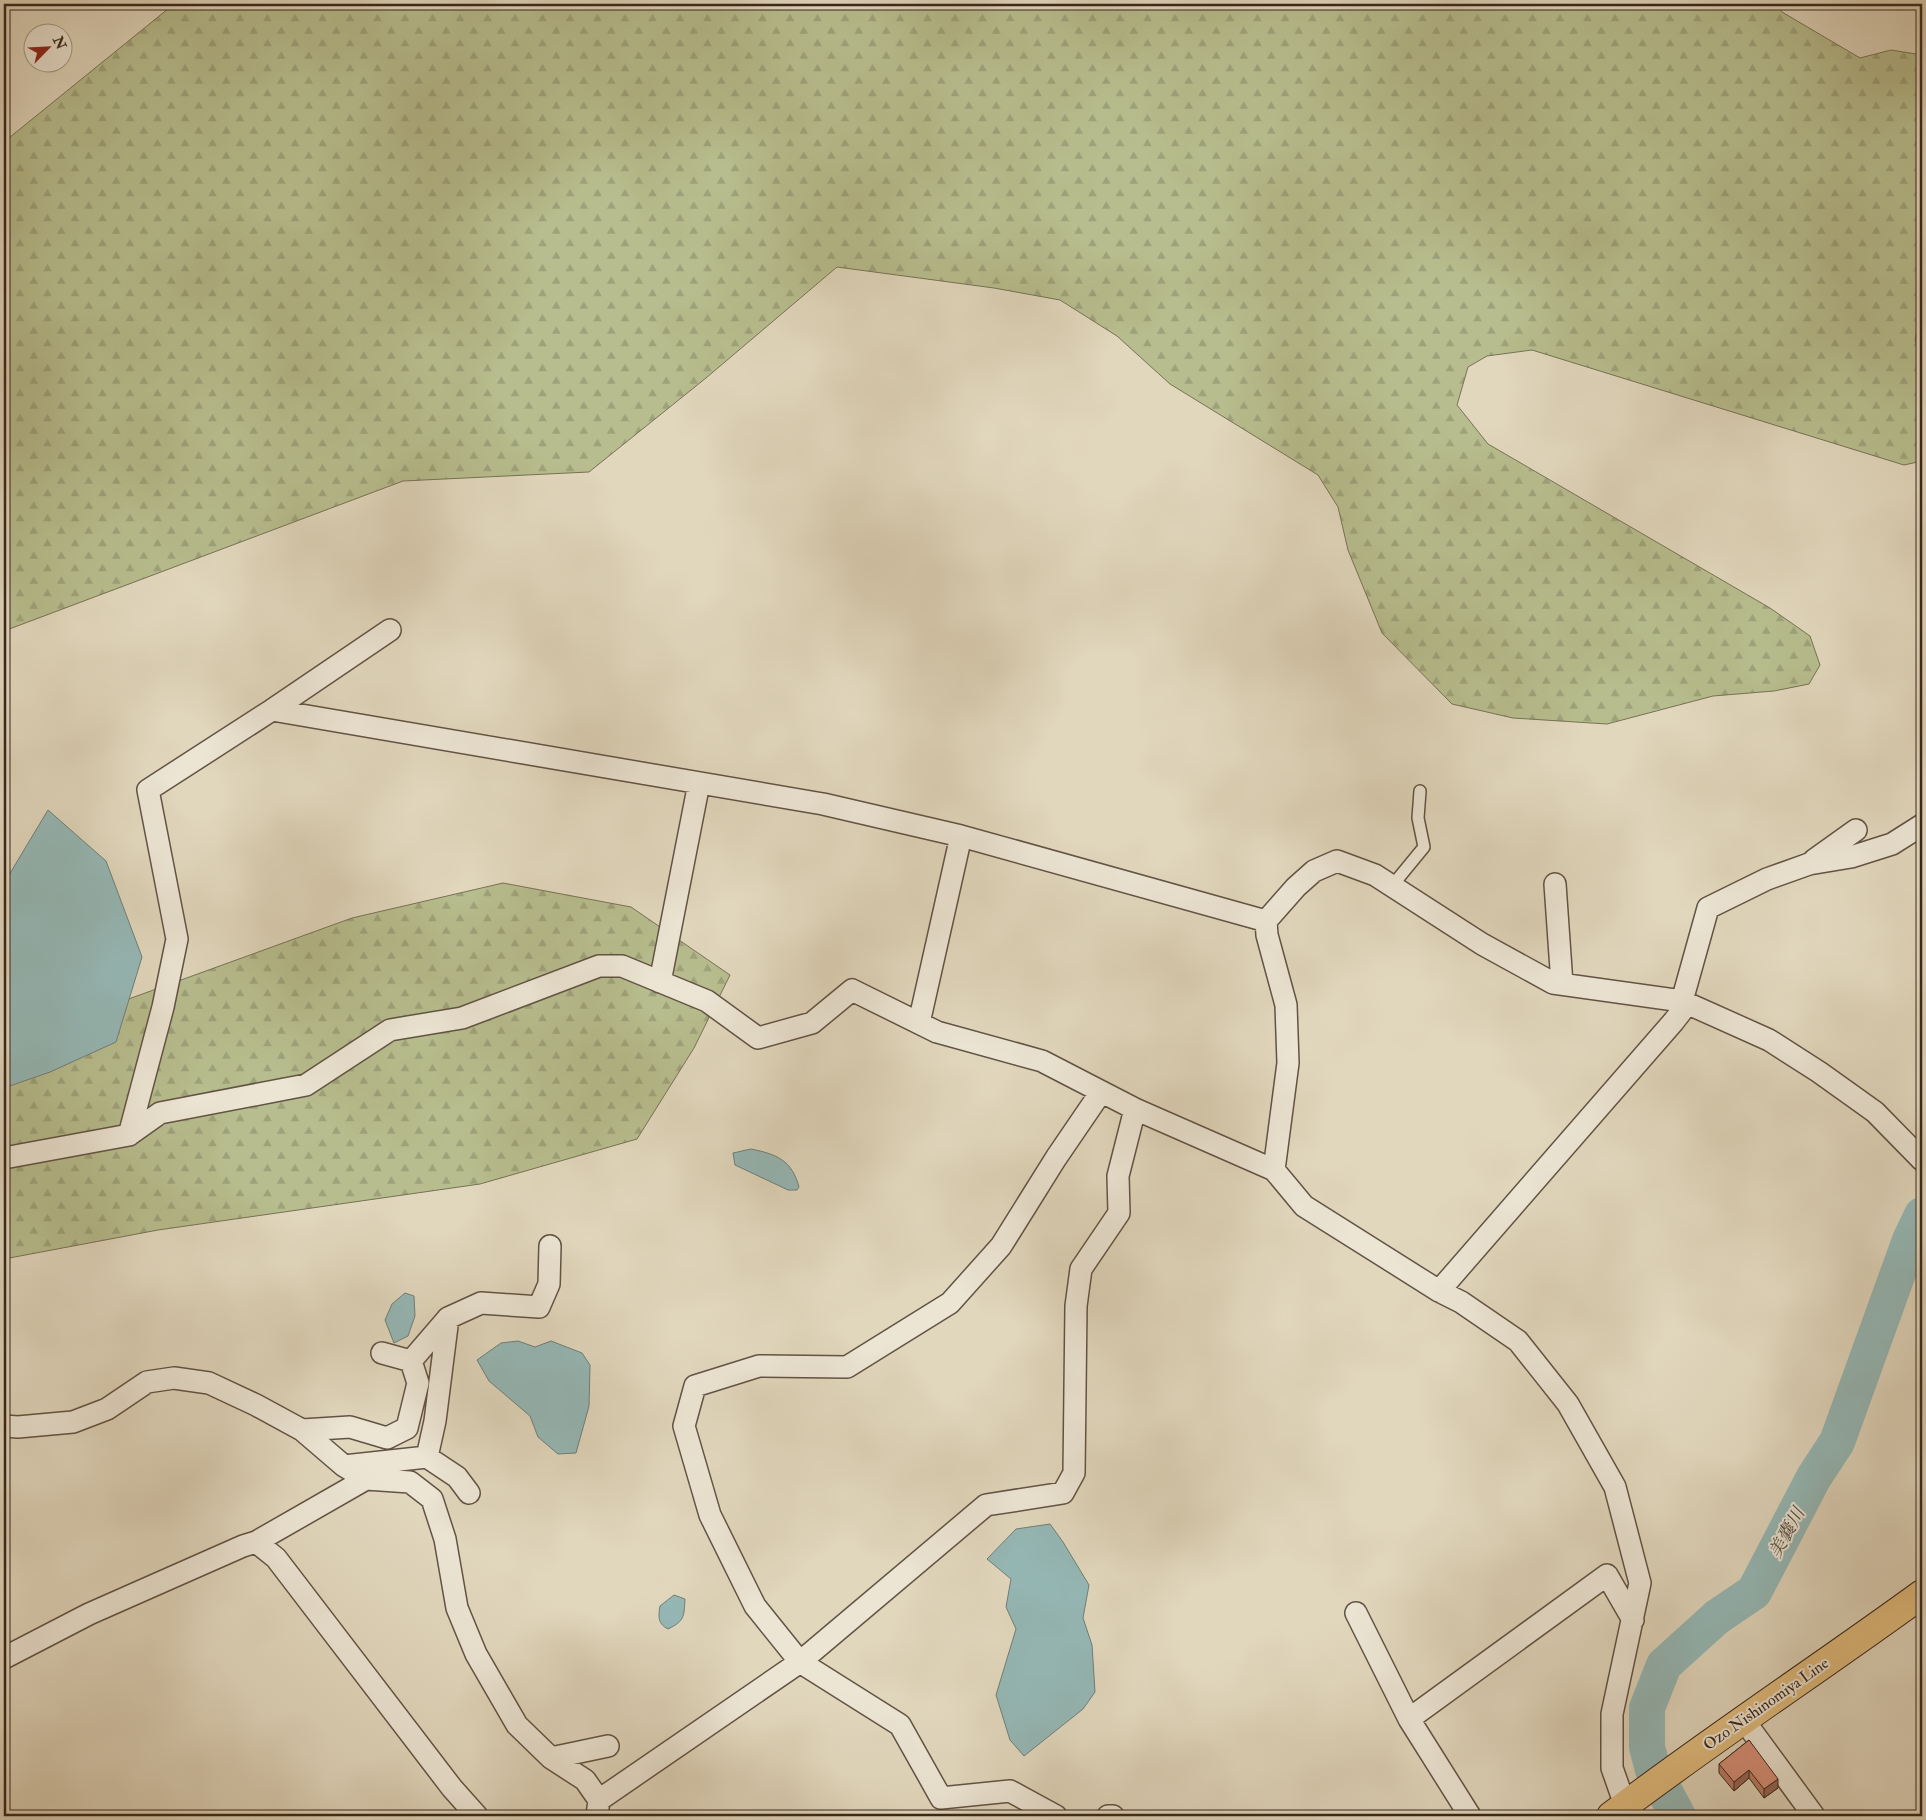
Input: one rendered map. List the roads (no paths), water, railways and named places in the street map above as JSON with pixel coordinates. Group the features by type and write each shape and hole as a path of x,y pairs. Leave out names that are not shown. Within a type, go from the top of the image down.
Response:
{"main road":[{"name":"Ozo Nishinomiya Line","path":"1624,1807 1743,1719 1872,1631 1922,1594"}],"street":[{"path":"129,1135 163,1007 177,939 148,790 272,710 390,630"},
{"path":"272,710 823,804 961,836 1266,921"},
{"path":"660,982 700,783"},
{"path":"1439,1291 1681,1012 1682,1001 1708,908 1767,880 1809,864 1851,857 1892,844 1922,826"},
{"path":"1809,864 1856,830"},
{"path":"919,1023 961,836"},
{"path":"1274,1170 1288,1064 1286,1005 1267,935 1266,921 1296,887 1314,871 1337,862 1375,875 1482,944 1553,982 1682,1001 1769,1040 1819,1072 1875,1112 1922,1160"},
{"path":"1555,884 1562,984"},
{"path":"4,1158 129,1135 160,1113 306,1086 390,1030 462,1018 599,966 622,966 707,1001 758,1038 812,1023 852,990 937,1032 1042,1061 1135,1109 1274,1170 1304,1206 1439,1291 1461,1302 1518,1341 1568,1404 1615,1487 1640,1583 1612,1714 1612,1768 1624,1807"},
{"path":"1056,1816 1010,1791 941,1798 900,1725 800,1662 755,1606 710,1515 684,1426 695,1386 759,1366 847,1367 950,1303 1001,1246 1056,1158 1101,1092"},
{"path":"4,1426 18,1427 73,1422 107,1409 147,1382 174,1378 209,1383 256,1405 302,1430 344,1466 366,1479 410,1482 432,1499 446,1539 457,1608 476,1654 517,1725 551,1758 585,1780 598,1808 800,1662 986,1505 1063,1493 1074,1473 1076,1306 1081,1269 1119,1213 1118,1176 1135,1109"},
{"path":"410,1361 448,1318 482,1303 539,1307 549,1284 550,1246"},
{"path":"427,1456 435,1421 448,1318"},
{"path":"382,1353 410,1361"},
{"path":"302,1430 350,1427 387,1438 407,1428 418,1383 410,1361"},
{"path":"344,1466 427,1456 457,1477 470,1493"},
{"path":"4,1658 89,1614 256,1542 366,1479"},
{"path":"256,1542 276,1558 452,1788 477,1816"},
{"path":"1409,1719 1607,1575 1633,1620"},
{"path":"1356,1613 1409,1719 1470,1816"},
{"path":"1743,1719 1814,1816"},
{"path":"551,1758 608,1746"},
{"path":"1108,1816 1113,1816"}],"lane":[{"path":"1392,886 1424,847 1418,818 1420,791"}],"water":[{"path":"48,810 106,861 142,957 116,1042 50,1072 4,1088 4,880 6,880"},
{"path":"751,1149 768,1153 787,1164 796,1178 799,1187 797,1190 788,1190 735,1165 733,1153"},
{"path":"405,1293 414,1296 415,1316 408,1336 394,1343 385,1320 392,1304"},
{"path":"518,1341 535,1347 551,1341 582,1353 590,1365 589,1406 576,1453 558,1454 538,1437 530,1416 489,1381 477,1360 501,1343"},
{"path":"1050,1524 1089,1585 1083,1618 1092,1645 1095,1692 1083,1709 1024,1756 1010,1740 996,1695 1016,1629 1006,1607 1011,1579 987,1559 1016,1529"},
{"path":"674,1595 685,1599 684,1614 678,1623 668,1629 659,1620 660,1606"}],"waterway":[{"name":"美嚢川","path":"1678,1816 1653,1770 1647,1747 1647,1708 1664,1665 1717,1617 1754,1592 1814,1477 1837,1442 1910,1240 1922,1215"}]}
